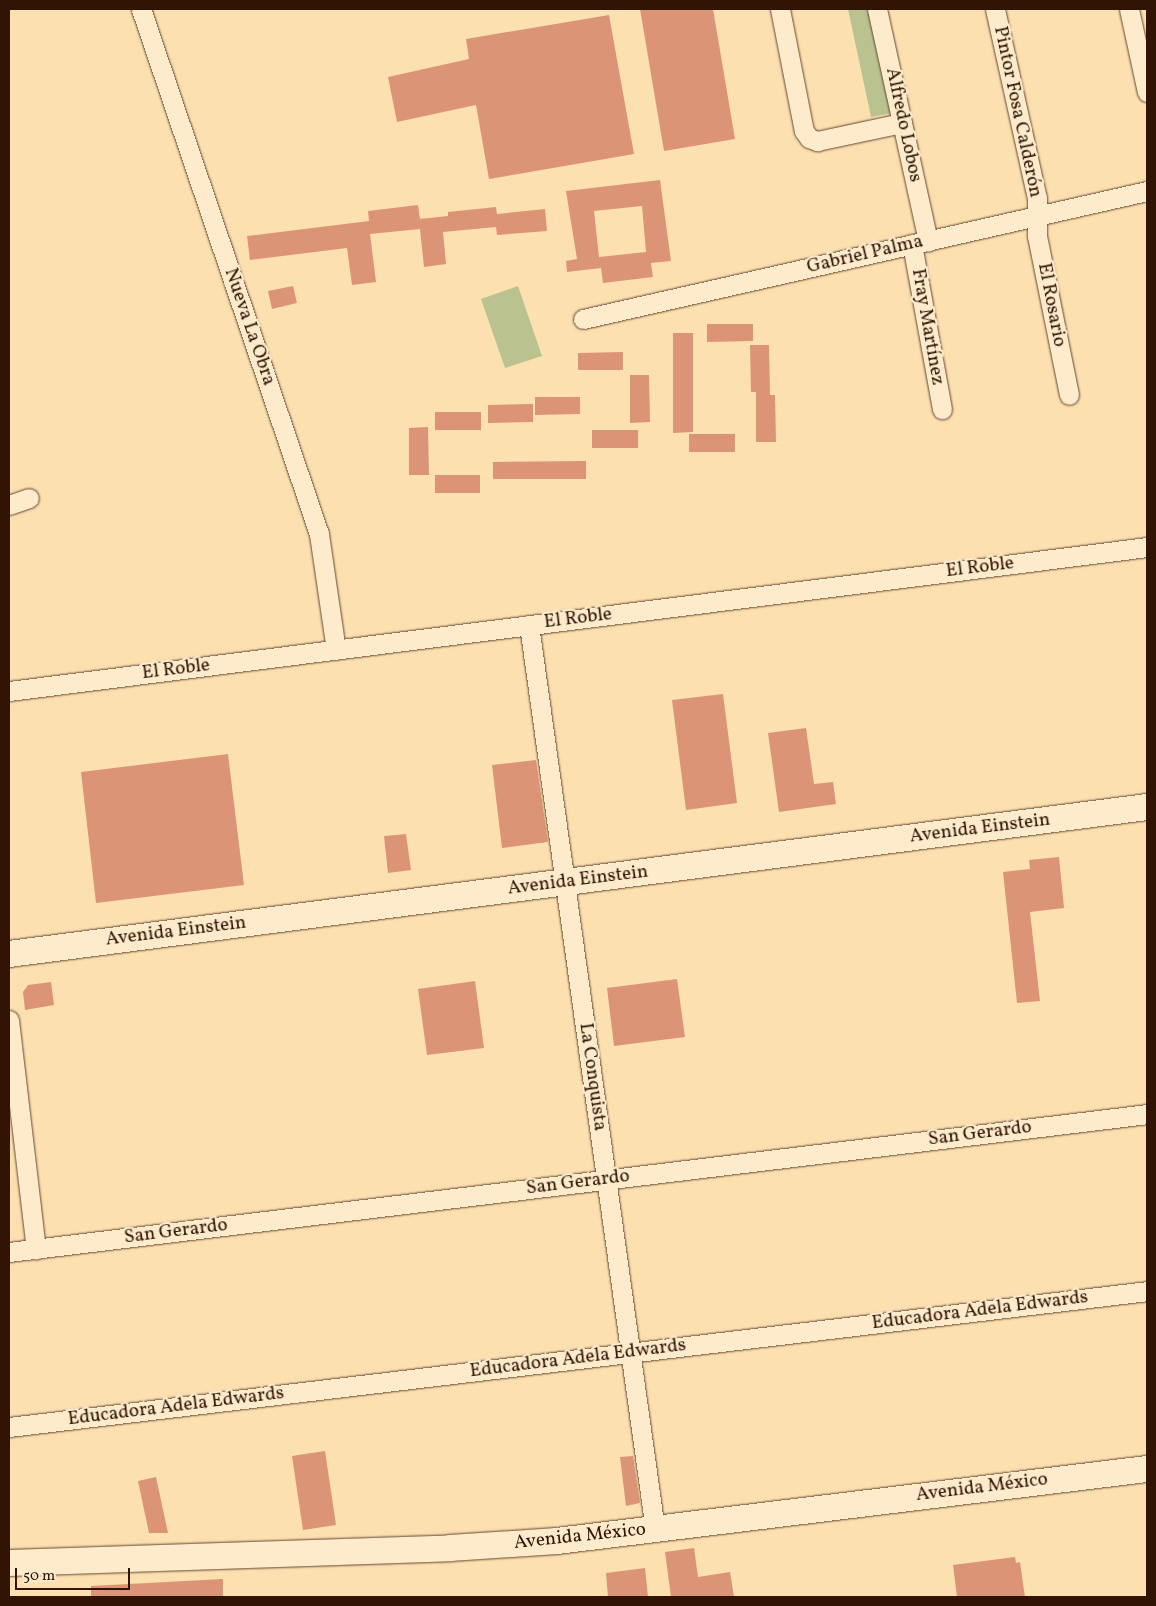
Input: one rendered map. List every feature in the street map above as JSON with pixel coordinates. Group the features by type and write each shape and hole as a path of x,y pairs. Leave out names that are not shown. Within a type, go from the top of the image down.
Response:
{"main road":[{"name":"Avenida Einstein","path":"9,954 1147,807"},
{"name":"Avenida México","path":"9,1563 504,1545 655,1529 1147,1469"}],"street":[{"name":"Nueva La Obra","path":"141,9 319,534 336,650"},
{"path":"780,9 804,130 809,138 817,141 902,123"},
{"name":"Alfredo Lobos","path":"877,9 902,123 920,242"},
{"name":"Pintor Fosa Calderón","path":"995,9 1037,198 1037,216"},
{"path":"1129,9 1143,56 1147,92"},
{"name":"Gabriel Palma","path":"583,318 1147,191"},
{"name":"El Rosario","path":"1037,216 1037,236 1069,395"},
{"name":"Fray Martínez","path":"920,242 942,409"},
{"path":"9,504 29,498"},
{"name":"El Roble","path":"9,691 1147,547"},
{"name":"La Conquista","path":"528,625 566,882 655,1529"},
{"path":"9,1020 36,1249"},
{"name":"San Gerardo","path":"9,1252 1147,1114"},
{"name":"Educadora Adela Edwards","path":"9,1426 1147,1291"}],"green space":[{"path":"848,9 870,9 892,113 871,117"},
{"path":"518,286 542,356 505,368 481,299"}],"building":[{"path":"640,9 713,9 735,139 664,151"},
{"path":"609,15 634,154 489,179 476,105 397,122 388,77 469,59 466,39"},
{"path":"660,180 671,261 651,263 653,277 603,283 601,268 567,272 566,261 577,259 566,191","holes":["642,206 646,252 599,257 594,211"]},
{"path":"418,205 420,219 448,216 448,212 496,207 497,214 545,209 547,231 497,235 496,227 443,232 446,264 424,267 420,229 370,234 376,282 352,285 347,248 250,260 247,236 369,221 368,211"},
{"path":"293,286 297,303 272,309 268,291"},
{"path":"707,324 753,324 753,341 707,342"},
{"path":"673,333 693,333 693,432 673,433"},
{"path":"750,345 769,345 770,395 775,395 776,442 756,442 756,392 751,392"},
{"path":"623,352 623,370 578,370 578,353"},
{"path":"630,375 649,375 650,422 630,423"},
{"path":"535,397 580,397 580,414 535,415"},
{"path":"533,404 533,422 488,423 488,405"},
{"path":"435,412 481,412 481,430 435,430"},
{"path":"428,427 429,475 409,475 409,428"},
{"path":"592,430 638,430 638,448 592,448"},
{"path":"689,434 735,434 735,452 689,452"},
{"path":"586,461 586,479 493,479 493,462"},
{"path":"435,475 480,475 480,493 435,493"},
{"path":"723,694 737,803 686,810 672,700"},
{"path":"806,728 814,784 833,782 836,804 779,812 768,733"},
{"path":"228,754 244,885 96,903 81,772"},
{"path":"536,760 548,842 502,848 492,765"},
{"path":"406,834 411,870 388,873 384,836"},
{"path":"1059,857 1064,908 1030,912 1040,1001 1017,1003 1003,872 1030,869 1029,860"},
{"path":"677,979 685,1037 614,1046 607,988"},
{"path":"475,981 484,1048 427,1055 418,989"},
{"path":"51,982 54,1005 25,1010 23,992 28,985"},
{"path":"325,1451 336,1525 303,1530 292,1456"},
{"path":"633,1456 640,1503 626,1506 620,1457"},
{"path":"156,1477 168,1533 149,1533 138,1481"},
{"path":"694,1548 698,1577 730,1572 734,1597 671,1597 665,1552"},
{"path":"1015,1557 1016,1563 1020,1562 1025,1597 957,1597 953,1565"},
{"path":"645,1568 648,1597 608,1597 606,1573"},
{"path":"223,1579 223,1597 91,1597 91,1586"}]}
